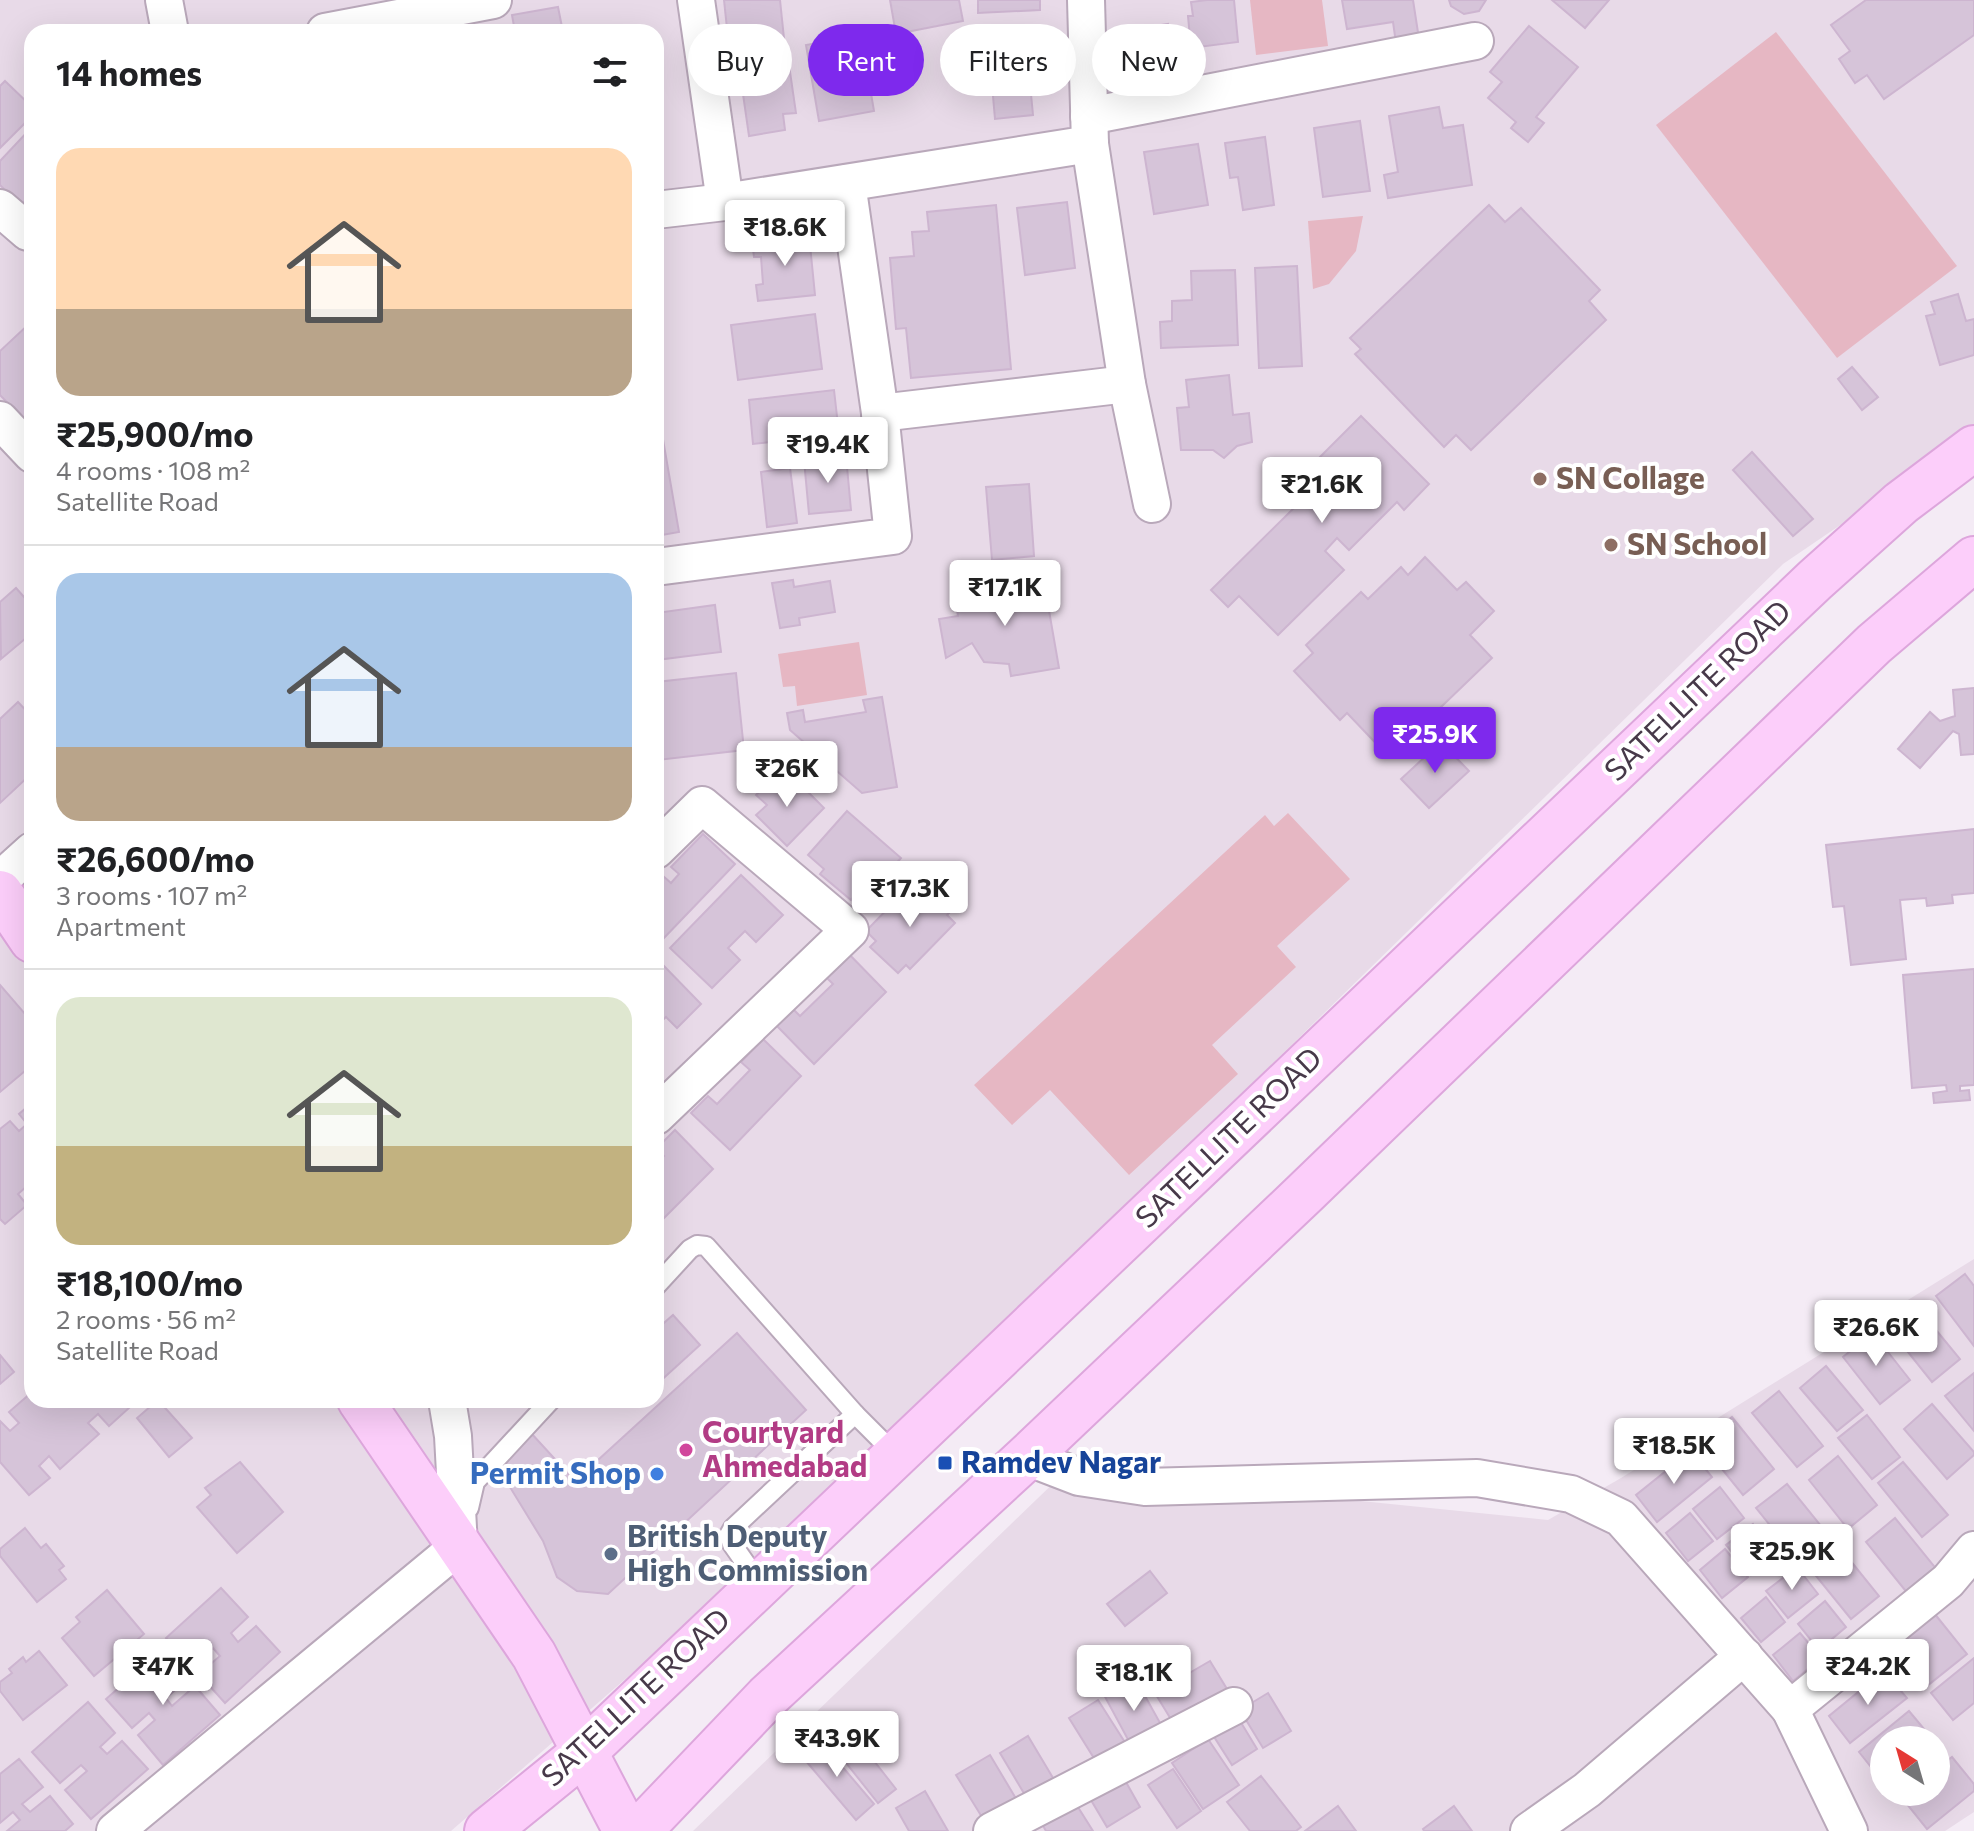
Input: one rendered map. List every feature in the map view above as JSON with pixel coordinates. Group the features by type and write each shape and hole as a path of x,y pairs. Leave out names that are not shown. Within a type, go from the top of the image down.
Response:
{"main road":[{"name":"SATELLITE ROAD","path":"487,1831 583,1753 1803,591 1901,503 1974,448"},
{"path":"639,1831 767,1697 1027,1457 1874,644 1974,559"},
{"path":"365,1408 534,1655 626,1831"}],"street":[{"path":"164,0 168,24"},
{"path":"367,24 493,0"},
{"path":"696,0 725,202"},
{"path":"1086,0 1090,130 1127,384 1152,504"},
{"path":"664,209 847,183 1475,41"},
{"path":"664,566 893,536 880,413 847,183"},
{"path":"0,208 24,229"},
{"path":"880,413 1127,384"},
{"path":"0,420 24,446"},
{"path":"664,842 702,805 850,930 664,1108"},
{"path":"9,909 24,871"},
{"path":"115,1831 459,1546 453,1436 448,1408"},
{"path":"1027,1457 1079,1477 1145,1487 1477,1478 1571,1494 1621,1518 1790,1709 1849,1831"},
{"path":"1790,1709 1948,1581 1974,1550"},
{"path":"1529,1831 1587,1790 1744,1656"},
{"path":"992,1831 1234,1706"}],"lane":[{"path":"664,1277 690,1249 697,1245 706,1246 855,1414 896,1455"},
{"path":"459,1546 475,1482 544,1408"},
{"path":"760,1584 729,1535 855,1414"}],"shaded area":[{"path":"0,0 1974,0 1974,434 1783,564 795,1531 451,1831 0,1831"},
{"path":"1250,0 1322,0 1328,46 1256,55"},
{"path":"1776,32 1957,266 1837,358 1656,125"},
{"path":"1363,216 1356,251 1329,284 1313,289 1308,221"},
{"path":"859,642 867,695 797,706 795,686 783,687 778,654"},
{"path":"1288,813 1350,879 1277,946 1296,967 1212,1045 1238,1074 1129,1175 1050,1090 1012,1125 974,1085 1265,815 1274,826"},
{"path":"1974,1259 1974,1812 1945,1831 693,1831 1066,1471 1548,1520"}],"building":[{"path":"724,0 780,0 782,24 727,24"},
{"path":"890,0 959,0 963,21 924,29 924,24 894,24"},
{"path":"978,0 1040,0 1040,10 978,13"},
{"path":"1234,0 1238,42 1206,46 1206,24 1189,24 1188,16 1193,16 1191,2"},
{"path":"1342,0 1413,0 1419,39 1396,43 1393,22 1347,29"},
{"path":"1449,0 1486,0 1479,11 1464,14 1451,6"},
{"path":"1552,0 1609,0 1585,28"},
{"path":"1866,0 1974,0 1974,35 1884,99 1867,75 1855,83 1839,59 1850,51 1831,25"},
{"path":"558,7 561,24 514,24 512,15"},
{"path":"1529,26 1578,67 1536,117 1544,123 1528,142 1511,128 1516,122 1488,98 1502,82 1490,72"},
{"path":"5,81 24,99 24,124 0,148 0,86"},
{"path":"792,86 796,113 783,114 785,130 749,136 743,96 792,96"},
{"path":"815,96 871,96 874,111 819,121"},
{"path":"993,96 1031,96 1033,115 995,119"},
{"path":"1135,96 1179,96 1179,98 1136,104"},
{"path":"1439,107 1443,128 1463,125 1472,185 1388,198 1384,175 1398,172 1389,116"},
{"path":"1360,121 1370,191 1323,197 1314,128"},
{"path":"24,135 24,202 12,215 0,200 7,192 0,185 0,161"},
{"path":"1265,137 1274,205 1243,210 1238,177 1230,178 1225,143"},
{"path":"1198,144 1208,205 1154,214 1144,152"},
{"path":"1067,202 1075,268 1025,275 1017,208"},
{"path":"996,205 1011,369 911,378 906,328 896,329 890,258 914,256 912,232 929,231 927,212"},
{"path":"1489,205 1505,222 1521,208 1600,290 1589,301 1606,320 1471,450 1456,435 1444,447 1355,354 1361,349 1350,338"},
{"path":"809,235 815,295 758,301 756,285 763,284 761,257 754,257 752,241"},
{"path":"1297,266 1302,366 1259,368 1255,268"},
{"path":"1235,270 1238,345 1161,348 1160,322 1172,321 1172,301 1192,300 1191,271"},
{"path":"1958,294 1966,321 1974,319 1974,355 1940,365 1926,316 1935,314 1931,302"},
{"path":"815,314 822,369 738,380 731,325"},
{"path":"24,329 23,419 0,395 0,351"},
{"path":"1852,367 1878,397 1862,410 1838,379"},
{"path":"1229,375 1233,415 1249,413 1252,442 1237,446 1224,458 1213,450 1181,450 1177,408 1189,407 1186,380"},
{"path":"834,390 839,434 753,444 749,400"},
{"path":"1361,416 1429,484 1404,510 1397,502 1349,550 1337,538 1325,551 1344,570 1278,635 1239,596 1228,607 1211,590 1301,501 1288,489"},
{"path":"664,445 679,532 664,535"},
{"path":"1752,452 1813,519 1793,536 1733,470"},
{"path":"846,456 851,510 809,514 804,460"},
{"path":"790,468 797,523 767,527 761,472"},
{"path":"1029,484 1034,556 992,560 986,487"},
{"path":"1425,557 1457,590 1466,582 1494,611 1470,635 1492,658 1389,757 1347,713 1340,720 1294,671 1313,653 1306,645 1361,592 1368,599 1401,567 1408,575"},
{"path":"793,580 794,587 830,581 835,612 799,618 800,625 780,628 772,583"},
{"path":"1044,582 1059,668 1011,676 1009,664 984,662 972,643 946,658 939,619 958,616 955,597"},
{"path":"16,588 24,597 24,640 1,659 0,602"},
{"path":"715,605 721,652 664,659 664,612"},
{"path":"736,673 744,750 664,759 664,681"},
{"path":"1974,688 1974,754 1961,755 1959,734 1953,731 1920,768 1898,749 1930,712 1940,721 1955,716 1953,690"},
{"path":"882,697 897,787 862,793 790,730 787,713 803,710 805,722 866,712 863,700"},
{"path":"18,702 24,708 24,780 0,803 0,719"},
{"path":"1441,742 1469,771 1429,808 1401,779"},
{"path":"774,777 783,786 793,777 824,808 787,846 756,815 767,805 756,795"},
{"path":"847,811 901,858 863,901 856,894 851,900 820,874 824,869 808,855"},
{"path":"1974,829 1974,893 1952,895 1953,903 1927,906 1926,898 1900,900 1906,959 1851,965 1844,906 1833,907 1826,845"},
{"path":"703,834 735,864 664,938 664,877 671,883 679,874 671,867"},
{"path":"741,875 783,915 756,942 745,931 728,948 740,960 712,988 670,948"},
{"path":"925,885 951,911 947,915 955,923 910,969 906,965 898,973 870,947 876,941 866,931 901,895 908,903"},
{"path":"844,949 886,992 814,1064 774,1023 790,1006 800,1016 833,984 821,972"},
{"path":"664,966 701,1004 677,1028 666,1017 664,1019"},
{"path":"1974,969 1974,1085 1960,1086 1960,1091 1969,1090 1970,1100 1934,1103 1933,1093 1947,1091 1946,1085 1912,1088 1903,975"},
{"path":"0,985 24,1013 24,1072 0,1092"},
{"path":"763,1039 801,1076 730,1150 691,1113 708,1096 717,1104 750,1070 741,1062"},
{"path":"10,1121 19,1131 24,1127 24,1189 18,1194 24,1201 24,1208 5,1224 0,1219 0,1129"},
{"path":"675,1130 713,1169 664,1218 664,1156 664,1141"},
{"path":"1965,1274 1974,1286 1974,1346 1936,1296"},
{"path":"1918,1308 1960,1359 1932,1382 1891,1331"},
{"path":"673,1315 700,1345 664,1378 664,1323"},
{"name":"Courtyard Ahmedabad","path":"737,1333 806,1410 608,1594 577,1591 557,1577 543,1541 497,1466 531,1433 575,1481 655,1408 664,1408 664,1400"},
{"path":"1873,1333 1910,1380 1880,1404 1843,1357"},
{"path":"0,1355 14,1372 0,1384"},
{"path":"1826,1366 1863,1410 1837,1431 1800,1388"},
{"path":"1974,1373 1974,1431 1945,1396"},
{"path":"1779,1391 1823,1446 1797,1467 1752,1413"},
{"path":"24,1399 24,1408 129,1408 109,1426 98,1414 88,1423 99,1434 60,1469 49,1456 39,1466 50,1478 29,1495 0,1462 0,1421 10,1431 19,1423 9,1412"},
{"path":"1932,1404 1974,1452 1947,1479 1904,1429"},
{"path":"149,1408 165,1408 192,1438 169,1457 137,1418"},
{"path":"1867,1415 1900,1457 1872,1479 1838,1438"},
{"path":"1732,1417 1774,1469 1743,1495 1700,1442"},
{"path":"1691,1451 1712,1477 1657,1522 1636,1495"},
{"path":"1838,1456 1877,1505 1848,1529 1809,1480"},
{"path":"240,1462 283,1512 237,1553 197,1507 211,1495 205,1488"},
{"path":"1903,1462 1948,1515 1922,1537 1878,1483"},
{"path":"1787,1484 1834,1542 1803,1566 1756,1508"},
{"path":"1720,1487 1744,1518 1717,1539 1693,1509"},
{"path":"1690,1513 1713,1541 1688,1561 1666,1533"},
{"path":"1895,1518 1938,1571 1909,1595 1866,1542"},
{"path":"1753,1524 1777,1554 1751,1575 1726,1545"},
{"path":"25,1528 41,1548 46,1544 64,1566 59,1570 66,1579 37,1602 0,1556 0,1549"},
{"path":"1725,1549 1748,1577 1722,1598 1700,1570"},
{"path":"1841,1549 1879,1596 1851,1619 1812,1571"},
{"path":"1797,1567 1818,1594 1788,1618 1766,1591"},
{"path":"1150,1571 1167,1593 1125,1626 1107,1604"},
{"path":"221,1588 248,1617 231,1633 238,1642 256,1626 280,1652 225,1703 199,1674 220,1656 213,1648 193,1667 166,1638"},
{"path":"107,1590 144,1634 94,1676 62,1638 80,1622 76,1617"},
{"path":"1766,1597 1785,1622 1761,1642 1741,1618"},
{"path":"1825,1601 1846,1627 1819,1650 1798,1624"},
{"path":"1934,1613 1967,1654 1922,1690 1889,1650"},
{"path":"1800,1633 1821,1658 1793,1681 1773,1655"},
{"path":"163,1649 188,1679 166,1698 172,1706 195,1686 220,1715 163,1765 138,1735 155,1720 149,1713 132,1728 106,1699"},
{"path":"39,1651 67,1685 23,1720 0,1691 0,1682 12,1673 9,1669 23,1657 26,1662"},
{"path":"1974,1658 1974,1703 1953,1720 1931,1693"},
{"path":"1210,1661 1230,1694 1175,1726 1155,1693"},
{"path":"1884,1671 1907,1698 1850,1743 1829,1716"},
{"path":"1135,1678 1164,1730 1132,1747 1104,1695"},
{"path":"1268,1693 1291,1731 1263,1748 1240,1710"},
{"path":"1098,1700 1126,1744 1097,1763 1069,1718"},
{"path":"88,1702 115,1733 100,1747 107,1754 122,1741 148,1769 91,1819 65,1790 87,1771 81,1765 60,1783 32,1752"},
{"path":"1909,1711 1922,1726 1891,1726"},
{"path":"1237,1716 1257,1749 1232,1765 1211,1732"},
{"path":"842,1720 896,1789 878,1803 823,1734"},
{"path":"1028,1736 1053,1778 1025,1795 1000,1753"},
{"path":"818,1738 874,1804 856,1820 800,1754"},
{"path":"1208,1739 1239,1785 1203,1809 1172,1763"},
{"path":"1870,1743 1870,1766 1859,1752"},
{"path":"990,1755 1018,1802 985,1822 956,1775"},
{"path":"1952,1757 1974,1784 1974,1791 1927,1829 1908,1806 1950,1806"},
{"path":"19,1759 43,1787 22,1804 30,1812 50,1796 73,1824 65,1831 7,1831 20,1820 13,1812 0,1823 0,1774"},
{"path":"1173,1769 1201,1811 1177,1828 1148,1785"},
{"path":"1122,1775 1140,1807 1107,1827 1088,1795"},
{"path":"1261,1776 1301,1827 1296,1831 1250,1831 1227,1802"},
{"path":"925,1791 948,1831 909,1831 896,1808"},
{"path":"1071,1796 1093,1831 1046,1831 1038,1817"},
{"path":"1338,1806 1356,1831 1305,1831"},
{"path":"1454,1806 1472,1831 1424,1831 1423,1829"}],"place":[{"name":"SN Collage","path":"1540,479"},
{"name":"SN School","path":"1611,545"},
{"name":"Courtyard Ahmedabad","path":"686,1450"},
{"name":"Ramdev Nagar","path":"945,1463"},
{"name":"Permit Shop","path":"657,1474"},
{"name":"British Deputy High Commission","path":"611,1554"}]}
